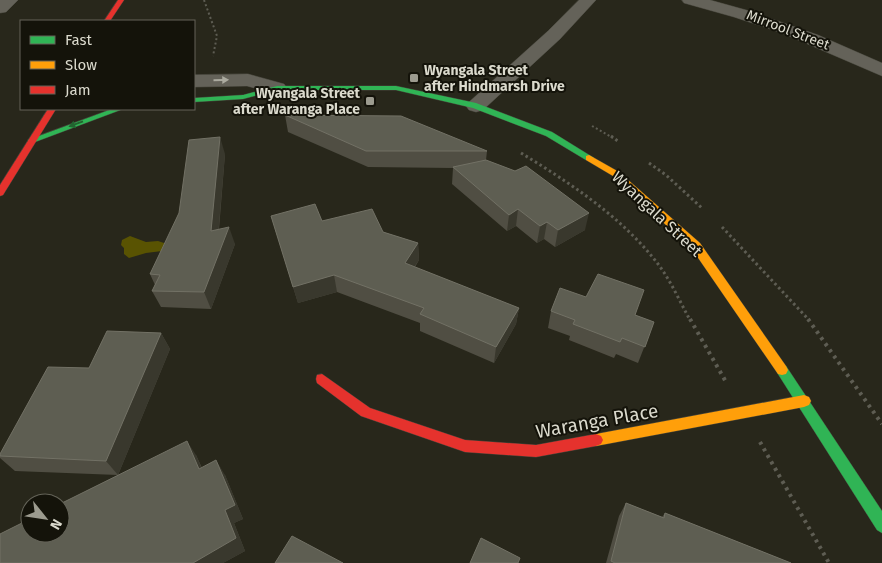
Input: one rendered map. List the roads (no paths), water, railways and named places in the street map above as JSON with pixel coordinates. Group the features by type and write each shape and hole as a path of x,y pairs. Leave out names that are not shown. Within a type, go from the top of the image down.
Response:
{"street":[{"path":"0,8 10,0"},
{"path":"108,20 122,0"},
{"path":"476,106 554,35 588,0"},
{"name":"Mirrool Street","path":"690,0 737,11 829,45 882,70"},
{"name":"Wyangala Street","path":"195,81 248,80 276,88"},
{"name":"Wyangala Street","path":"195,100 243,97 276,88 396,88 476,106 548,134 616,174 696,246 804,401 882,525"},
{"path":"0,193 51,110"},
{"path":"32,140 116,110"},
{"name":"Waranga Place","path":"322,379 366,412 466,446 536,451 804,401"}],"place":[{"name":"Wyangala Street after Hindmarsh Drive","path":"414,78"},
{"name":"Wyangala Street after Waranga Place","path":"370,101"}]}
